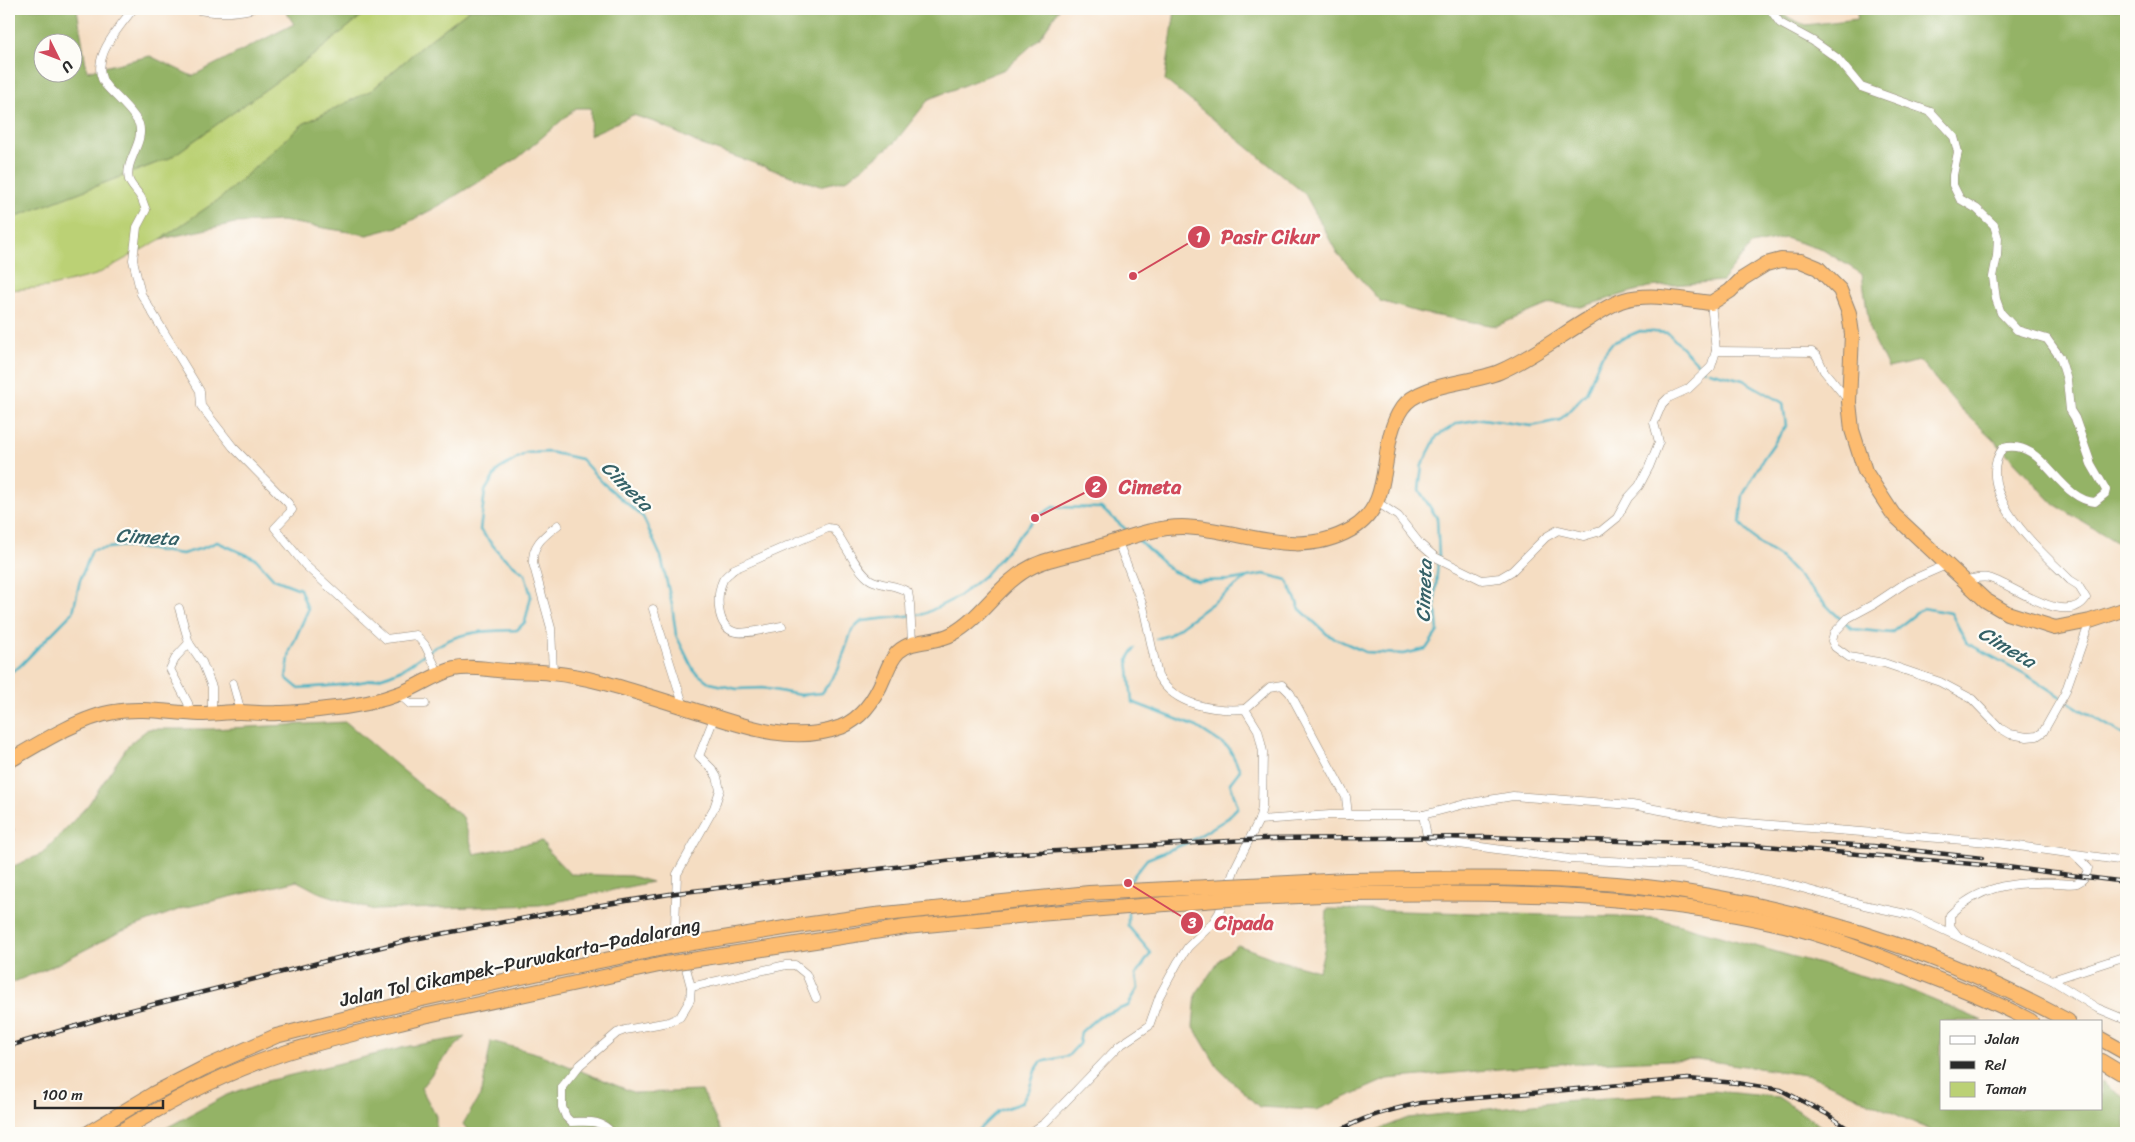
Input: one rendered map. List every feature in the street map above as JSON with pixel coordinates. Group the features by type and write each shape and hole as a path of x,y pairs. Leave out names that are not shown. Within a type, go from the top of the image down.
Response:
{"highway":[{"path":"9,761 78,724 113,712 212,714 241,712 274,714 353,706 399,694 439,674 463,667 553,673 596,680 714,718 755,729 797,735 826,731 844,726 866,709 877,694 892,659 912,636 934,641 947,637 965,626 997,592 1034,565 1154,530 1180,527 1290,545 1325,541 1358,526 1368,516 1377,502 1384,479 1387,448 1392,427 1401,409 1411,397 1428,389 1480,379 1506,369 1598,313 1623,300 1646,296 1711,303 1730,291 1742,279 1766,264 1782,260 1802,261 1818,268 1840,290 1849,313 1852,334 1850,402 1852,430 1865,471 1893,514 1985,600 2006,613 2056,628 2090,621 2126,609"},
{"name":"Jalan Tol Cikampek–Purwakarta–Padalarang","path":"118,1133 216,1080 286,1052 428,1014 659,965 906,927 1192,902 1430,878 1539,880 1637,886 1703,895 1772,908 1839,925 1925,955 1998,986 2066,1020"},
{"name":"Jalan Tol Cikampek–Purwakarta–Padalarang","path":"88,1133 145,1098 187,1076 276,1036 422,999 556,969 674,946 797,926 875,915 1089,893 1347,887 1450,893 1583,897 1650,903 1724,913 1785,925 1844,943 1997,1003 2029,1020"},
{"path":"2102,1040 2126,1053"},
{"path":"2102,1062 2126,1076"}],"street":[{"path":"132,9 118,26 104,49 100,73 107,87 121,100 139,125 138,142 130,164 130,180 146,210 136,227 133,260 141,294 200,391 201,406 233,447 288,503 292,510 275,528 298,558 386,639 416,636 425,645 439,674"},
{"path":"194,9 216,13 231,13 251,9"},
{"path":"1770,9 1780,23 1837,58 1861,87 1931,112 1954,137 1958,152 1953,185 1960,199 1977,209 1994,225 1998,238 1993,276 1996,299 2001,314 2017,330 2047,339 2060,356 2067,380 2070,410 2075,418 2091,464 2104,484 2105,494 2095,502 2087,502 2064,485 2044,464 2028,451 2014,446 2002,448 1995,467 1996,484 2000,498 2016,525 2070,580 2078,585 2086,598 2075,608 2056,606 2037,601 1989,578 1965,580"},
{"path":"1954,9 1962,9"},
{"path":"1377,502 1398,516 1420,544 1435,557 1482,580 1500,578 1512,571 1546,536 1558,530 1584,536 1601,532 1617,518 1628,498 1639,486 1650,467 1658,442 1654,423 1662,404 1668,398 1688,389 1711,367 1716,351 1711,303"},
{"path":"1716,351 1812,352 1817,356 1824,371 1850,402"},
{"path":"553,673 551,628 532,554 539,541 558,525"},
{"path":"782,626 738,632 726,628 721,623 720,617 720,588 724,578 734,569 823,529 834,529 869,579 884,585 901,587 908,592 912,636"},
{"path":"1123,540 1143,606 1158,676 1163,684 1172,693 1198,705 1220,709 1245,709 1274,686 1282,685 1346,797 1348,815"},
{"path":"1946,565 1907,582 1874,604 1848,618 1834,634 1832,641 1835,647 1845,654 1858,659 1884,664 1940,682 1972,699 2000,728 2010,734 2028,737 2037,736 2043,732 2058,707 2065,693 2090,621"},
{"path":"180,608 189,643 202,662 212,687 212,714"},
{"path":"654,609 684,707"},
{"path":"189,643 176,657 170,668 188,703 190,713"},
{"path":"232,683 241,712"},
{"path":"399,694 410,704 425,704"},
{"path":"1030,1133 1045,1123 1118,1046 1149,1026 1160,995 1178,962 1188,947 1212,924 1219,913 1238,860 1259,820 1263,801 1263,752 1258,730 1245,709"},
{"path":"612,1133 605,1126 595,1121 571,1122 566,1117 562,1107 562,1087 580,1065 616,1033 669,1022 680,1017 690,1000 690,987 675,926 677,874 714,808 720,790 717,777 699,756 714,718"},
{"path":"1259,820 1348,815 1423,815 1465,804 1513,796 1582,800 1666,810 1721,821 1989,842 2126,861"},
{"path":"1423,815 1427,836 1430,840 1569,859 1690,865 1787,884 1864,905 1911,914 2052,980 2097,1008 2126,1020"},
{"path":"1958,936 1950,926 1950,915 1960,905 1977,895 1998,887 2057,883 2071,884 2083,879 2087,875 2088,868 2075,854"},
{"path":"2052,980 2126,956"},
{"path":"690,987 786,965 795,965 806,974 816,998"}],"green space":[{"path":"9,9 77,9 81,32 32,32 32,82 82,82 82,40 87,71 150,56 192,76 294,24 284,9 370,9 315,54 170,158 9,219"},
{"path":"370,9 470,9 422,46 372,90 303,124 221,198 161,239 96,275 48,287 9,290 9,219 170,158 315,54"},
{"path":"470,9 1059,9 1040,38 1005,69 929,99 895,142 848,179 820,186 702,145 657,123 633,115 590,135 591,108 576,108 518,158 435,208 401,226 367,235 282,221 235,223 161,239 221,198 303,124 372,90 422,46"},
{"path":"1769,9 1805,25 1858,19 1856,9 2126,9 2126,548 2054,504 1992,438 1959,407 1920,361 1888,368 1870,331 1862,274 1823,250 1785,238 1751,245 1722,281 1648,287 1581,307 1552,303 1496,326 1421,313 1380,301 1337,253 1305,194 1165,80 1175,10"},
{"path":"346,722 424,788 463,817 474,854 542,841 550,853 570,874 631,876 652,882 540,905 374,910 318,892 297,881 183,908 120,932 55,965 9,984 9,868 42,854 88,805 129,744 148,729 212,729"},
{"path":"1327,909 1655,918 1902,987 1981,1020 1940,1020 1940,1110 2102,1110 2102,1082 2126,1098 2126,1133 1937,1133 1812,1076 1697,1059 1556,1064 1387,1079 1317,1110 1259,1107 1218,1068 1193,1026 1196,994 1220,959 1238,945 1278,960 1319,971 1325,946"},
{"path":"465,1037 444,1058 421,1088 436,1116 436,1133 157,1133 227,1095 267,1081 410,1046"},
{"path":"491,1041 539,1054 635,1093 702,1091 722,1133 470,1133 463,1124 482,1092"},
{"path":"1713,1091 1778,1097 1831,1133 1370,1133 1408,1118 1561,1101"}],"waterway":[{"name":"Cimeta","path":"1439,556 1437,518 1419,490 1422,465 1437,436 1458,423 1482,419 1532,426 1560,420 1586,393 1601,357 1612,343 1640,331 1668,333 1704,370"},
{"name":"Cimeta","path":"1709,371 1743,380 1783,403 1786,426 1763,459 1743,495 1740,523 1758,543 1780,557 1852,629 1891,633 1923,608 1951,613 1967,643 2025,674 2126,736"},
{"name":"Cimeta","path":"9,673 19,667 73,612 80,580 92,550 124,546 182,554 217,542 256,559 274,579 300,589 308,610 290,651 286,678 298,688 350,684 376,679 400,670 434,648 458,636 477,632 517,630 525,622 531,596 525,574 501,555 480,530 485,491 498,470 526,453 549,452 581,459 603,483 643,517 661,557 672,605 676,635 694,671 710,683 737,689 763,688 800,695 822,693 838,670 852,630 862,621 924,614 958,597 984,576 1035,518 1053,507 1101,508 1129,532"},
{"name":"Cimeta","path":"1137,539 1172,571 1197,581 1232,580 1264,574 1287,580 1300,609 1328,635 1365,652 1403,654 1426,649 1438,631 1435,600 1438,561"},
{"path":"1156,639 1169,635 1248,577"},
{"path":"1128,887 1128,883 1147,859 1189,842 1225,820 1238,807 1230,783 1240,770 1229,748 1197,727 1132,702 1128,659 1135,648"},
{"path":"975,1133 998,1111 1021,1103 1041,1062 1068,1056 1079,1044 1081,1032 1099,1016 1128,1006 1138,988 1136,975 1151,953 1128,926 1128,913"}],"railway":[{"path":"9,1046 120,1013 409,940 552,913 676,893 1004,854 1264,839 1484,837 1754,845 2007,867 2126,882"},
{"path":"1821,843 1873,846 1982,858"},
{"path":"1336,1133 1366,1118 1420,1103 1688,1079 1737,1083 1781,1090 1827,1114 1854,1133"}],"place":[{"name":"Pasir Cikur","path":"1133,276"},
{"name":"Cimeta","path":"1035,518"},
{"name":"Cipada","path":"1128,883"}]}
